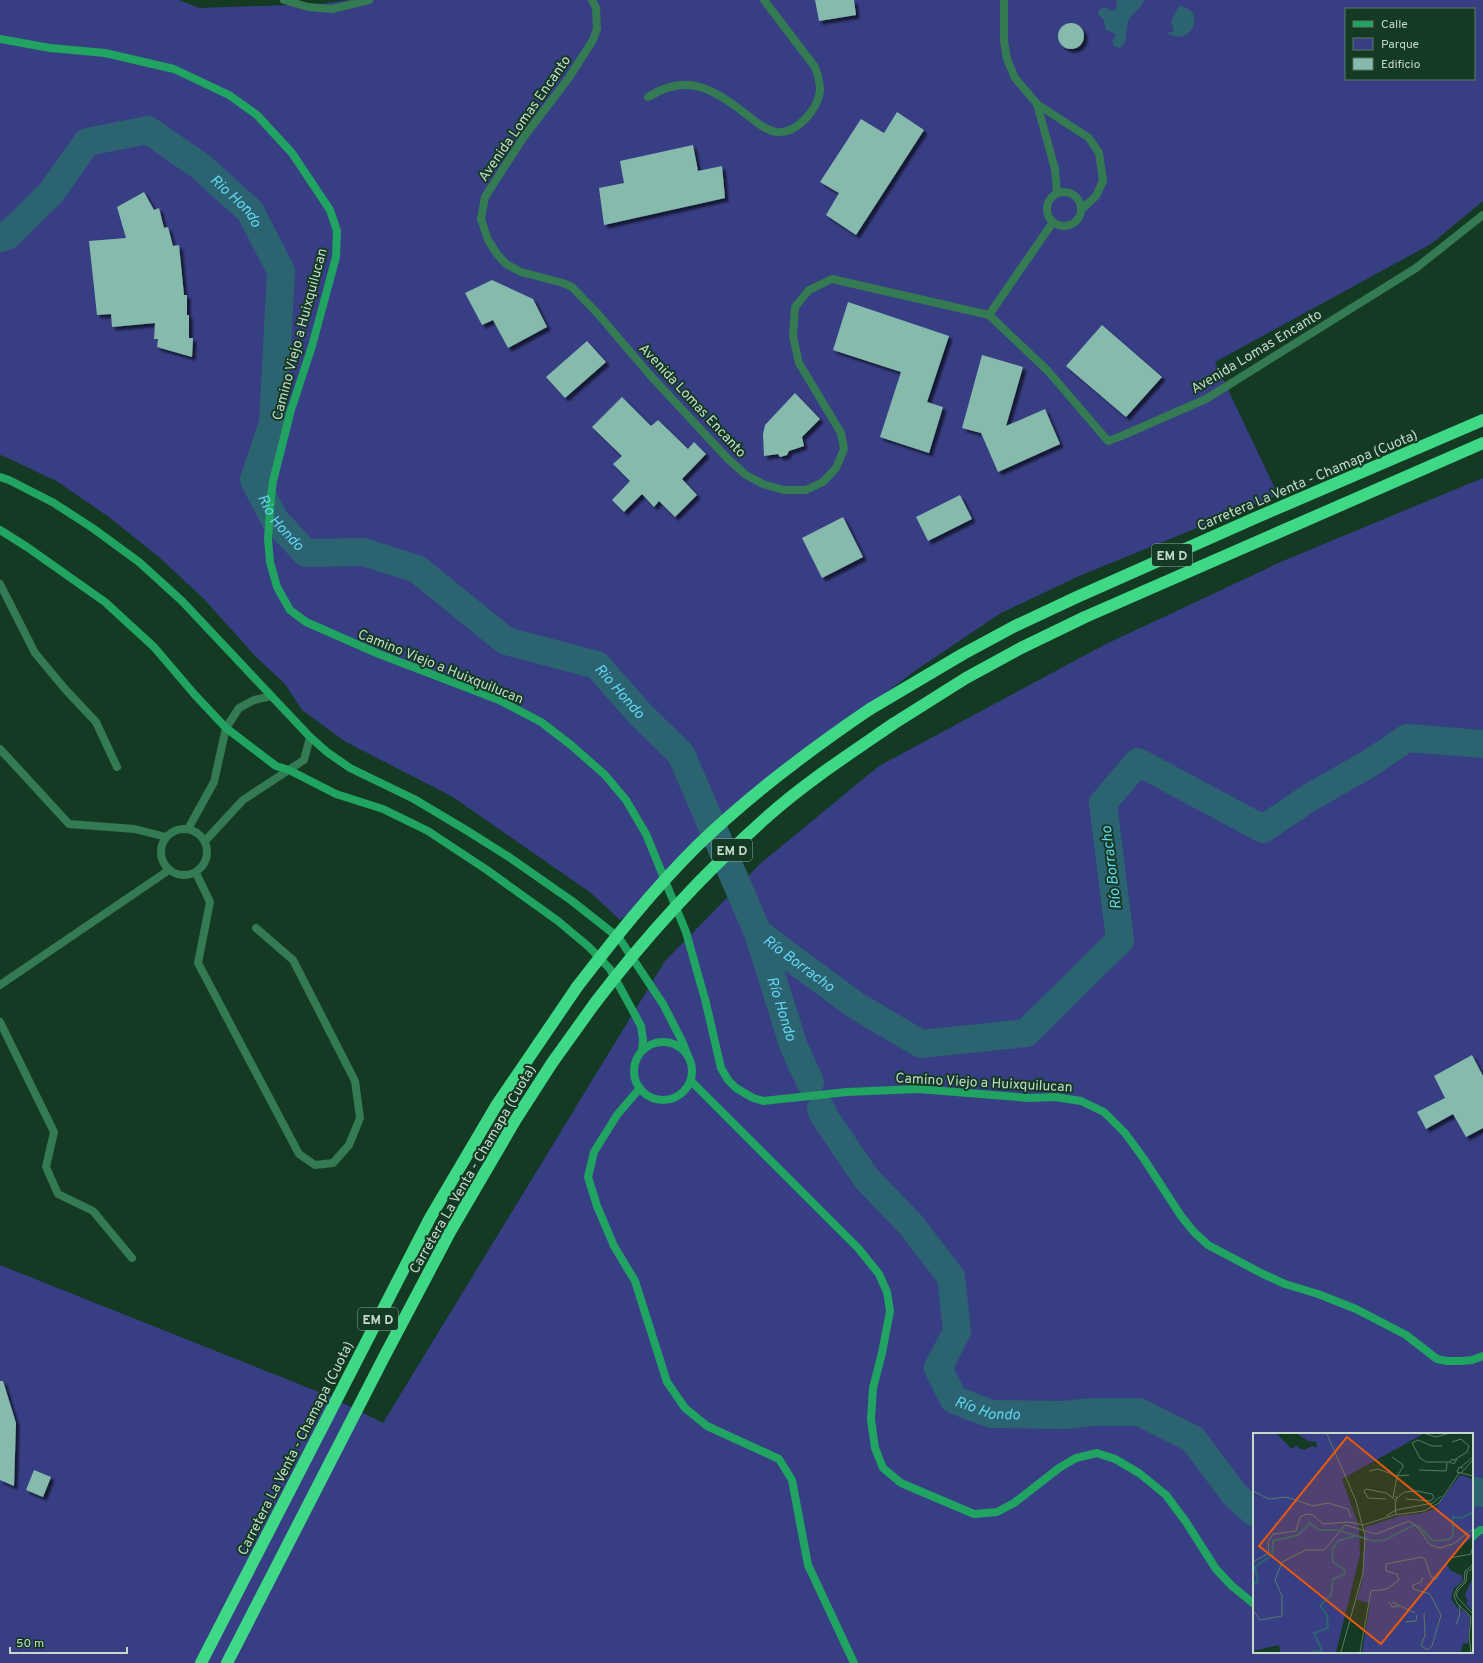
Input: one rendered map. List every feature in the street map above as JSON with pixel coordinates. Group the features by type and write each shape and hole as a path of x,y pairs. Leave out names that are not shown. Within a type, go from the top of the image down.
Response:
{"highway":[{"name":"Carretera La Venta - Chamapa (Cuota)","path":"201,1663 430,1218 496,1106 577,987 610,944 647,900 696,847 779,774 820,743 870,709 963,654 1077,597 1483,420"},
{"name":"Carretera La Venta - Chamapa (Cuota)","path":"227,1663 379,1366 450,1232 516,1119 552,1063 624,965 697,885 769,815 830,767 893,724 966,678 1021,648 1085,617 1483,443"}],"main road":[{"name":"Camino Viejo a Huixquilucan","path":"0,39 50,48 105,53 174,69 229,95 257,115 292,153 330,210 337,232 336,257 312,346 291,410 277,464 271,496 268,539 270,562 277,587 290,610 306,622 379,654 499,700 541,722 571,745 605,775 626,800 646,834 686,932 706,1003 721,1068 728,1080 736,1088 753,1098 763,1101 847,1092 918,1089 1029,1098 1055,1097 1081,1100 1104,1112 1125,1133 1144,1158 1181,1216 1194,1232 1208,1245 1268,1277 1356,1309 1406,1336 1436,1359 1461,1361 1472,1360 1483,1356"},
{"path":"0,477 9,480 54,503 94,528 139,562 182,601 310,737 350,768 414,799 503,853 572,900 618,938 663,1004 682,1041 687,1054 692,1067 691,1081 683,1092 671,1100 657,1100 650,1097 636,1082 635,1069 638,1056 642,1051 652,1045 668,1043 678,1047 687,1054"},
{"path":"0,530 27,547 105,602 154,647 195,695 226,728 276,766 289,770 336,794 383,809 428,831 487,870 558,921 589,947 610,969 640,1026 643,1040 642,1051"},
{"path":"691,1081 858,1248 879,1274 887,1292 890,1311 882,1353 873,1388 871,1419 875,1448 883,1468 901,1483 974,1514 997,1512 1014,1503 1059,1468 1076,1458 1097,1454 1115,1459 1139,1473 1166,1496 1186,1522 1216,1568 1232,1586 1253,1603"},
{"path":"640,1088 617,1114 594,1152 588,1177 597,1206 614,1246 635,1282 668,1382 685,1408 707,1426 778,1459 792,1480 808,1565 854,1663"},
{"path":"1473,1536 1480,1530 1483,1530"}],"street":[{"path":"284,0 308,7 332,9 369,0"},
{"name":"Avenida Lomas Encanto","path":"592,0 596,8 597,29 594,40 568,79 523,138 485,197 481,219 488,240 506,264 521,272 563,283 572,288 598,314 650,375 727,458 746,474 763,484 784,490 806,490 822,482 836,468 844,449 841,433 799,363 793,336 795,307 809,290 832,279 989,315 1048,371 1108,441 1206,399 1416,268 1483,215"},
{"path":"648,97 661,89 685,85 699,86 713,92 763,127 776,132 785,131 794,127 803,120 817,102 820,91 819,78 815,67 764,0"},
{"path":"1004,0 1004,41 1007,59 1015,78 1037,104 1089,138 1099,153 1103,181 1096,196 1082,209 1079,219 1072,225 1062,226 1053,222 1048,215 1047,207 1050,199 1056,193 1065,191 1074,194 1080,201 1082,209"},
{"path":"1037,104 1055,169 1056,193"},
{"path":"989,315 1053,222"},
{"path":"0,584 35,653 64,689 96,722 116,767"},
{"path":"188,829 214,782 226,728 239,708 254,700 271,696"},
{"path":"205,841 243,800 304,760 310,737"},
{"path":"0,749 69,824 135,828 166,837"},
{"path":"188,829 198,833 205,841 208,853 205,865 196,874 182,876 169,870 162,860 161,848 166,837 176,830 188,829"},
{"path":"0,985 169,870"},
{"path":"196,874 210,902 198,963 299,1154 316,1165 333,1163 349,1146 360,1118 355,1081 292,960 256,928"},
{"path":"0,1022 54,1132 46,1167 58,1194 93,1211 132,1258"}],"green space":[{"path":"0,0 179,0 199,8 320,4 349,0 1483,0 1483,201 1431,244 1215,362 1278,495 1079,576 1001,613 916,670 729,812 647,901 620,920 591,893 453,797 346,742 302,710 285,684 257,658 204,599 160,558 109,517 58,482 0,455"},
{"path":"1483,478 1483,1663 0,1663 0,1265 329,1396 383,1423 665,961 761,863 879,766 1106,644 1283,561"}],"water":[{"path":"1116,0 1144,0 1129,20 1125,43 1119,47 1115,46 1113,43 1116,34 1106,30 1104,20 1098,14 1102,8 1112,11 1117,8"},
{"path":"1179,6 1188,9 1193,14 1195,20 1193,27 1189,32 1184,36 1176,37 1167,33 1174,31 1171,21"}],"building":[{"path":"815,0 854,0 856,15 819,21"},
{"path":"1071,23 1080,27 1084,36 1080,45 1071,49 1062,45 1058,36 1062,27"},
{"path":"897,112 924,130 856,235 826,215 839,193 820,182 861,119 884,133"},
{"path":"693,145 698,171 722,166 725,198 604,225 599,188 624,183 620,161"},
{"path":"144,192 154,210 159,208 164,228 168,227 173,246 179,245 184,295 187,295 189,338 193,338 192,357 157,347 158,339 154,339 155,323 112,327 111,314 97,315 89,241 126,238 117,207"},
{"path":"492,280 533,299 547,327 508,348 493,320 482,325 465,293"},
{"path":"848,302 949,336 927,402 943,407 929,453 880,437 901,372 833,350"},
{"path":"1102,325 1162,377 1126,417 1066,366"},
{"path":"587,341 606,362 565,398 546,377"},
{"path":"982,355 1023,367 1006,426 1045,409 1060,444 998,472 981,433 962,428"},
{"path":"795,393 820,419 802,437 804,446 789,451 787,455 780,457 778,454 764,456 763,434 765,425"},
{"path":"622,397 651,426 658,420 688,449 694,442 706,454 682,479 697,495 675,517 659,501 654,507 642,494 624,512 612,500 630,481 613,464 622,456 592,427"},
{"path":"960,495 972,519 928,541 916,517"},
{"path":"843,517 863,557 822,578 802,538"},
{"path":"1472,1055 1483,1076 1483,1128 1466,1137 1453,1114 1426,1129 1417,1112 1445,1098 1434,1076"},
{"path":"0,1381 3,1381 16,1423 14,1486 0,1480"},
{"path":"34,1470 51,1477 43,1497 26,1490"}],"waterway":[{"name":"Rio Hondo","path":"0,238 7,236 51,193 87,142 148,130 200,166 250,211 281,271 273,423 254,480 275,520 306,553 363,552 417,569 506,641 597,665 641,715 681,754 758,933 794,1047 810,1082"},
{"name":"Río Borracho","path":"758,933 855,1005 921,1044 1026,1033 1120,940 1103,803 1138,762 1263,829 1309,798 1370,763 1407,738 1483,744"},
{"name":"Río Hondo","path":"821,1109 824,1116 866,1178 912,1226 951,1277 957,1331 938,1368 954,1400 992,1414 1063,1415 1093,1412 1139,1412 1193,1439 1235,1495 1253,1511"},
{"name":"Río Hondo","path":"1473,1493 1477,1491 1483,1493"}]}
